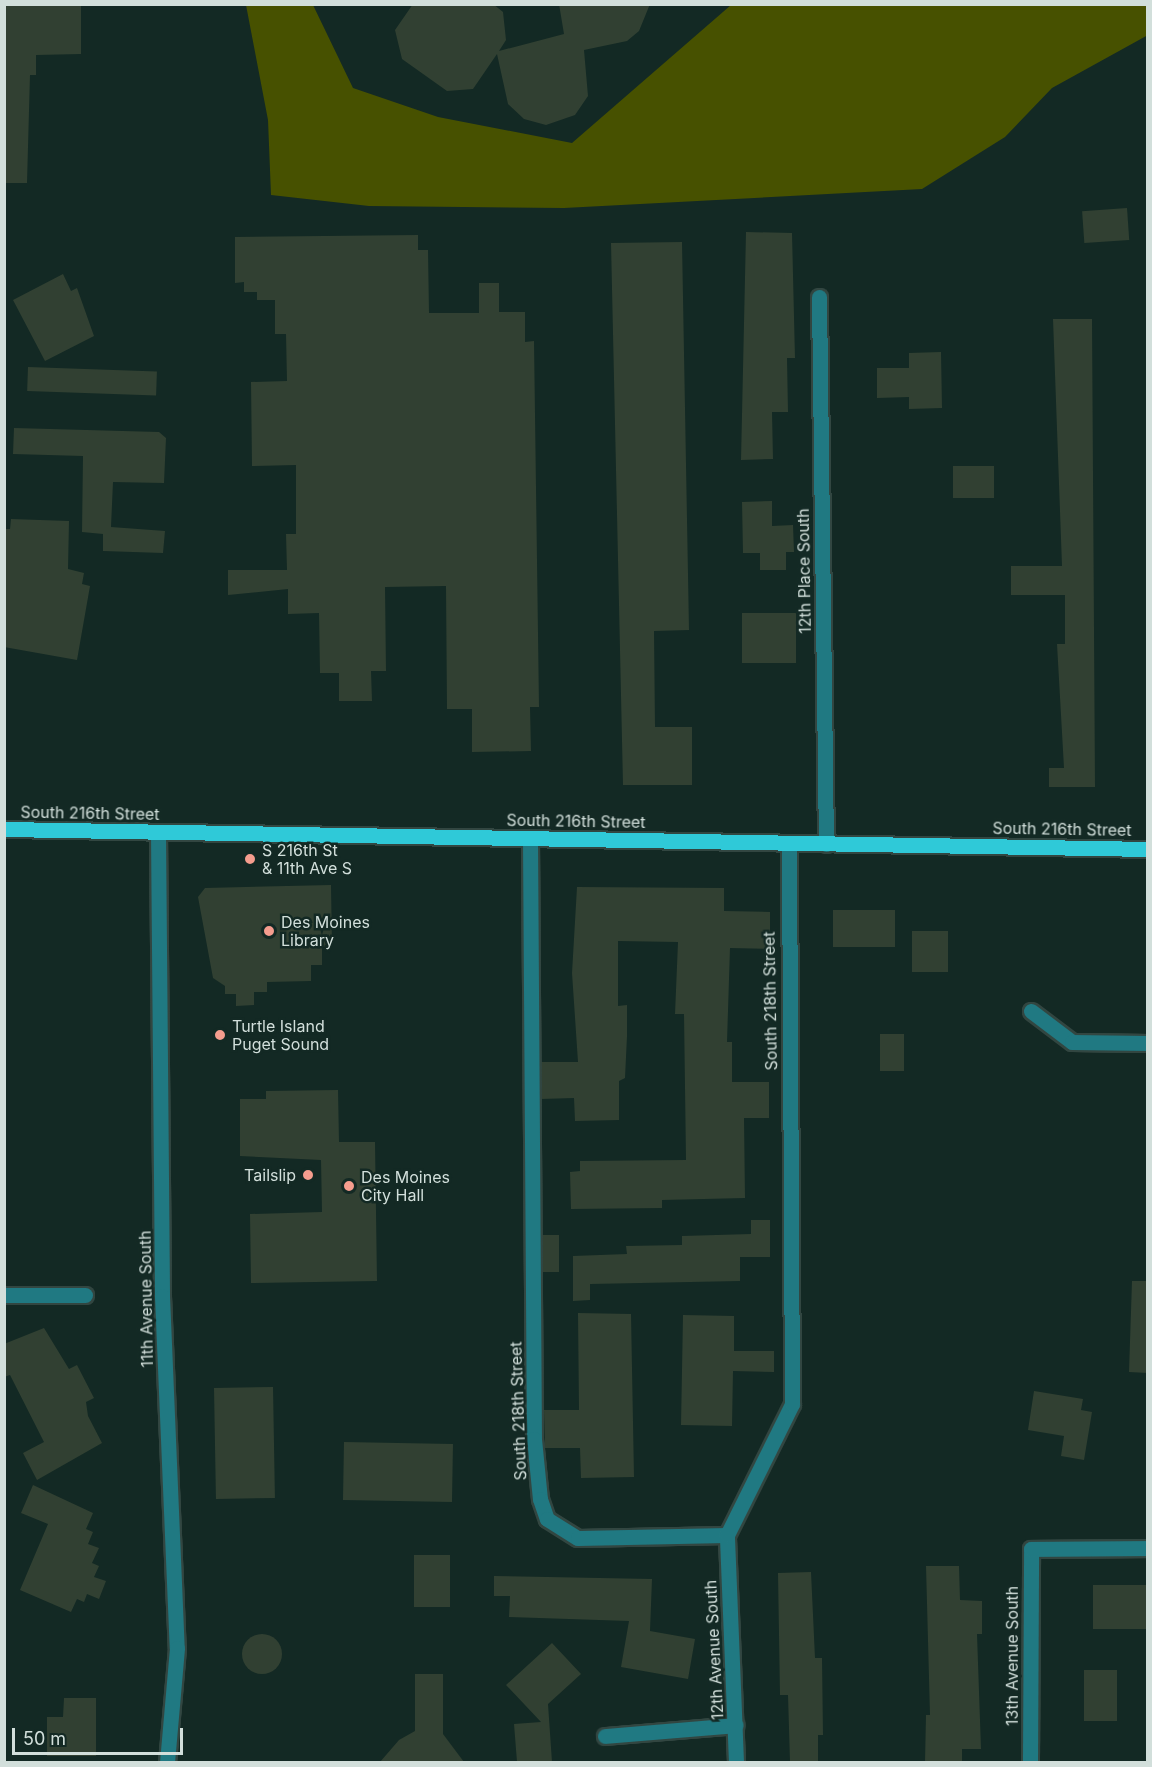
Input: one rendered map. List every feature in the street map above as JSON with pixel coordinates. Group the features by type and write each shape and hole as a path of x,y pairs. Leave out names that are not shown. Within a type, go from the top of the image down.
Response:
{"main road":[{"name":"South 216th Street","path":"4,829 1148,849"}],"street":[{"name":"12th Place South","path":"819,297 826,844"},
{"name":"11th Avenue South","path":"158,832 162,1296 177,1648 166,1762"},
{"name":"South 218th Street","path":"530,839 534,1439 540,1499 547,1519 578,1538 727,1535 792,1404 789,843"},
{"path":"1031,1011 1072,1042 1148,1043"},
{"path":"4,1295 85,1295"},
{"name":"12th Avenue South","path":"727,1535 736,1762"},
{"name":"13th Avenue South","path":"1030,1762 1031,1549 1148,1548"},
{"path":"605,1736 736,1725"}],"green space":[{"path":"246,5 313,5 353,88 438,117 572,143 731,5 1147,5 1148,35 1052,88 1005,137 922,189 564,208 369,206 271,195 268,120"}],"building":[{"path":"4,4 81,4 81,54 36,55 36,75 30,75 27,183 4,183"},
{"path":"413,4 493,4 503,12 506,40 499,51 564,34 559,4 650,4 639,31 627,41 584,50 588,96 575,115 546,125 524,119 508,104 497,54 473,89 447,91 402,59 395,30"},
{"path":"1127,208 1129,240 1084,243 1082,211"},
{"path":"746,232 792,233 795,358 787,358 788,412 772,412 773,459 741,460"},
{"path":"418,235 418,250 428,250 429,313 479,313 479,283 499,283 499,312 525,312 525,342 534,341 539,707 530,707 531,751 472,752 472,709 447,709 446,586 385,587 386,671 371,671 372,701 339,701 339,673 320,673 319,613 288,614 288,589 228,595 228,570 287,570 286,534 296,534 296,465 252,466 251,382 287,381 286,334 275,334 275,300 257,300 257,292 244,292 244,282 235,283 235,237"},
{"path":"682,242 689,630 654,631 655,727 692,727 692,785 623,785 611,243"},
{"path":"63,274 71,291 77,288 94,336 45,361 13,300"},
{"path":"1053,319 1092,319 1095,787 1049,787 1049,768 1064,768 1057,644 1065,644 1065,595 1011,595 1011,566 1062,566"},
{"path":"941,352 942,408 909,409 909,397 877,398 877,368 909,368 909,353"},
{"path":"28,367 157,372 156,395 27,391"},
{"path":"14,428 159,432 166,438 164,483 113,482 111,527 165,531 163,553 103,551 103,534 82,532 83,456 13,454"},
{"path":"953,466 994,466 994,498 953,498"},
{"path":"772,501 772,526 793,525 794,552 786,552 786,570 760,570 760,553 743,553 742,502"},
{"path":"11,519 69,521 68,569 84,573 82,584 90,586 77,660 4,647 4,529 10,529"},
{"path":"742,613 796,613 796,663 742,663"},
{"name":"Des Moines Library","path":"331,885 332,947 322,947 322,965 311,965 311,981 267,982 267,992 254,992 254,1005 236,1006 236,994 225,994 225,986 213,978 198,897 205,888"},
{"path":"577,887 724,888 724,911 770,912 770,949 730,948 727,1042 732,1042 732,1082 769,1082 769,1118 744,1118 745,1198 662,1200 662,1208 571,1209 570,1172 580,1171 580,1161 686,1160 684,1014 675,1014 678,942 618,941 618,1006 627,1005 625,1078 619,1081 619,1120 575,1121 574,1098 541,1099 541,1062 578,1062 572,973"},
{"path":"833,910 895,910 895,947 833,947"},
{"path":"912,931 948,931 948,972 912,972"},
{"path":"880,1034 904,1034 904,1071 880,1071"},
{"name":"Des Moines City Hall","path":"338,1090 339,1142 375,1142 377,1281 251,1283 250,1214 322,1212 321,1160 240,1156 240,1099 266,1099 266,1091"},
{"path":"751,1220 770,1220 770,1257 740,1257 740,1281 590,1284 590,1300 573,1301 573,1256 627,1254 626,1246 682,1245 682,1236 751,1234"},
{"path":"542,1235 559,1235 559,1272 542,1272"},
{"path":"1132,1281 1148,1281 1148,1373 1129,1372"},
{"path":"578,1313 631,1314 634,1477 581,1478 580,1448 545,1448 544,1410 579,1410"},
{"path":"683,1315 734,1316 734,1351 774,1351 774,1372 733,1371 732,1426 681,1425"},
{"path":"44,1328 69,1369 77,1365 94,1398 86,1402 88,1416 102,1443 37,1480 23,1453 44,1442 10,1375 4,1377 4,1344"},
{"path":"273,1387 275,1498 216,1499 214,1388"},
{"path":"1034,1391 1083,1399 1081,1410 1092,1412 1084,1460 1061,1456 1064,1436 1028,1430"},
{"path":"344,1442 453,1444 452,1502 343,1500"},
{"path":"33,1485 93,1513 86,1529 93,1532 88,1544 99,1548 92,1563 99,1566 94,1577 106,1581 99,1599 87,1594 84,1602 77,1599 71,1612 20,1590 48,1524 21,1513"},
{"path":"414,1555 450,1555 450,1607 414,1607"},
{"path":"926,1566 959,1566 960,1600 982,1601 982,1634 977,1634 981,1749 962,1749 962,1762 925,1762 926,1715 930,1715"},
{"path":"811,1572 815,1658 822,1658 823,1735 818,1735 818,1762 790,1762 788,1695 780,1695 778,1573"},
{"path":"494,1576 652,1579 650,1631 695,1639 688,1679 621,1667 629,1621 509,1617 510,1596 494,1596"},
{"path":"1093,1585 1148,1585 1148,1629 1093,1629"},
{"path":"262,1634 276,1640 282,1654 276,1668 262,1674 248,1668 242,1654 248,1640"},
{"path":"552,1643 581,1674 548,1704 552,1762 517,1762 514,1724 541,1722 506,1685"},
{"path":"1084,1670 1117,1670 1117,1721 1084,1721"},
{"path":"415,1674 443,1674 443,1734 464,1762 380,1762 399,1740 415,1731"},
{"path":"64,1698 96,1698 96,1756 47,1756 47,1717 63,1717"}],"place":[{"name":"S 216th St & 11th Ave S","path":"250,859"},
{"name":"Des Moines Library","path":"269,931"},
{"name":"Turtle Island Puget Sound","path":"220,1035"},
{"name":"Tailslip","path":"308,1175"},
{"name":"Des Moines City Hall","path":"349,1186"}]}
